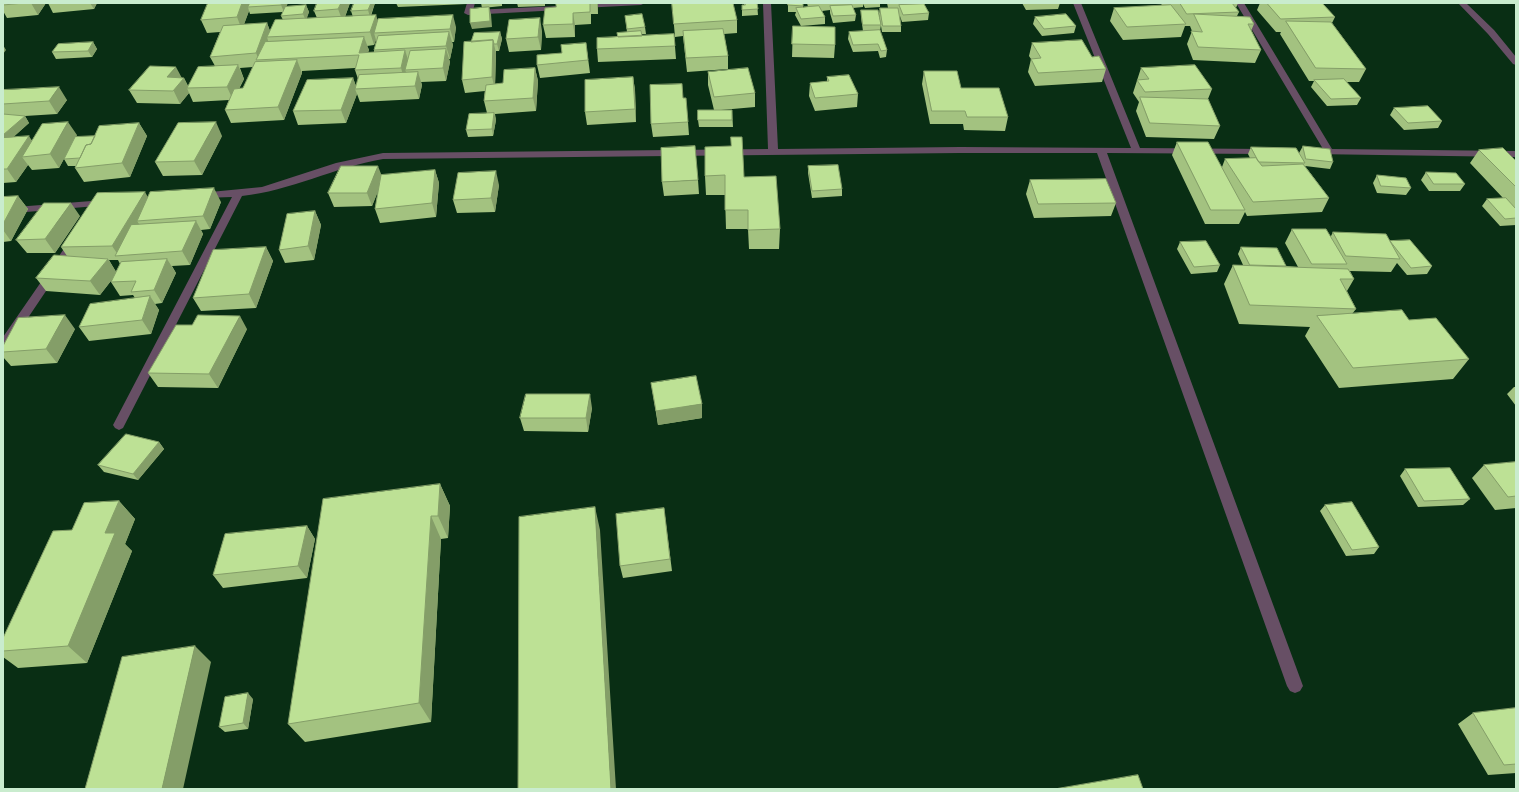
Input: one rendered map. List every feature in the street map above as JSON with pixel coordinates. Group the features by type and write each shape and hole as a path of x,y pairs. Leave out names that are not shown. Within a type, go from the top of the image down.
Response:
{"street":[{"path":"471,3 468,13 641,3"},
{"path":"767,3 773,152"},
{"path":"1077,3 1137,151"},
{"path":"1240,3 1329,152"},
{"path":"1462,3 1491,32 1516,62"},
{"path":"193,196 269,188 341,164 383,156 960,150 1276,152"},
{"path":"1101,150 1295,686"},
{"path":"1306,152 1516,154"},
{"path":"119,425 239,192"},
{"path":"3,211 117,202"},
{"path":"92,216 101,203"},
{"path":"3,346 79,236"}],"building":[{"path":"3,3 24,3 3,5"},
{"path":"208,3 242,3 237,17 201,20"},
{"path":"250,3 282,3 281,5 248,7"},
{"path":"317,3 341,3 338,9 314,11"},
{"path":"354,3 371,3 368,10 351,11"},
{"path":"556,3 590,3 590,12 573,13 573,24 543,25 545,8 556,7"},
{"path":"672,3 733,3 737,20 674,24"},
{"path":"745,3 757,3 758,9 742,10 742,5 745,5"},
{"path":"788,3 803,3 803,6 788,5"},
{"path":"1180,3 1232,3 1239,12 1187,14"},
{"path":"1267,3 1322,3 1335,17 1281,19"},
{"path":"924,4 929,13 903,15 899,5"},
{"path":"306,5 303,14 281,16 285,7"},
{"path":"852,5 856,15 833,16 830,6"},
{"path":"1171,5 1186,24 1127,27 1114,8"},
{"path":"819,6 825,17 801,19 796,8"},
{"path":"489,7 490,21 470,23 470,9"},
{"path":"880,8 898,8 901,26 883,26"},
{"path":"861,10 878,10 881,25 863,25"},
{"path":"642,14 645,27 627,29 625,16"},
{"path":"1066,14 1076,26 1044,29 1035,17"},
{"path":"1194,14 1250,17 1254,24 1248,24 1261,50 1198,47 1191,31 1202,32"},
{"path":"376,15 370,32 267,37 275,20"},
{"path":"453,15 450,29 374,33 378,19"},
{"path":"540,18 538,37 506,39 509,20"},
{"path":"1286,21 1331,22 1366,69 1316,68"},
{"path":"267,23 256,53 210,57 223,26"},
{"path":"793,26 835,27 835,45 792,44"},
{"path":"723,29 728,56 686,58 683,31"},
{"path":"880,30 887,50 881,51 878,44 853,45 849,32"},
{"path":"641,31 642,36 618,37 617,33"},
{"path":"449,32 446,46 374,50 378,36"},
{"path":"500,32 497,44 494,44 493,40 471,42 474,33"},
{"path":"674,34 675,46 597,49 597,38"},
{"path":"364,37 359,53 405,50 401,68 355,70 359,55 256,60 265,42"},
{"path":"493,40 492,77 462,80 464,42"},
{"path":"1082,40 1092,57 1099,56 1106,69 1038,73 1031,59 1041,58 1032,43"},
{"path":"93,42 88,51 52,52 58,44"},
{"path":"586,43 588,60 537,65 537,55 562,53 561,45"},
{"path":"446,49 443,68 405,70 410,51"},
{"path":"297,60 278,107 225,110 234,89 243,88 255,62"},
{"path":"238,65 227,87 187,88 198,67"},
{"path":"1195,65 1212,89 1145,92 1137,80 1149,79 1141,68"},
{"path":"150,66 176,67 167,77 184,78 173,91 129,90"},
{"path":"535,68 533,98 484,101 486,85 503,83 504,70"},
{"path":"748,68 755,93 714,97 708,72"},
{"path":"924,71 957,71 961,88 999,88 1008,117 967,117 965,111 932,111"},
{"path":"418,72 415,86 355,89 359,75"},
{"path":"849,75 858,94 815,98 810,83 829,81 827,77"},
{"path":"633,77 635,109 585,112 585,80"},
{"path":"353,78 341,110 293,111 307,80"},
{"path":"1344,79 1361,98 1331,99 1314,80"},
{"path":"682,84 683,98 686,98 688,122 651,124 650,85"},
{"path":"59,87 49,101 3,104 3,90"},
{"path":"1140,97 1208,99 1220,126 1150,123"},
{"path":"1428,106 1442,121 1408,123 1394,108"},
{"path":"698,110 732,110 732,120 698,120"},
{"path":"494,113 492,129 466,130 469,114"},
{"path":"3,114 25,116 3,135"},
{"path":"68,122 50,154 22,157 42,124"},
{"path":"216,122 194,161 155,162 178,123"},
{"path":"139,123 122,163 75,168 86,145 91,144 99,126"},
{"path":"29,136 7,169 3,169 3,138"},
{"path":"95,136 91,144 86,145 80,158 64,159 75,137"},
{"path":"731,137 742,137 744,177 776,176 780,229 748,230 748,210 725,210 725,175 705,176 705,147 731,146"},
{"path":"1177,142 1208,142 1245,210 1211,210"},
{"path":"695,146 698,180 662,182 661,148"},
{"path":"1303,146 1330,149 1333,162 1306,159"},
{"path":"1251,147 1296,148 1305,163 1259,162"},
{"path":"1503,148 1516,161 1516,187 1479,150"},
{"path":"1256,158 1262,166 1303,164 1329,198 1253,202 1225,159"},
{"path":"838,165 842,189 812,191 808,166"},
{"path":"341,166 378,166 367,193 328,193"},
{"path":"435,170 432,203 375,209 381,175"},
{"path":"496,171 491,198 453,200 458,173"},
{"path":"1426,172 1456,173 1465,184 1434,184"},
{"path":"1377,175 1406,178 1411,188 1381,186"},
{"path":"1106,179 1116,203 1038,204 1030,180"},
{"path":"214,188 203,216 137,221 150,192"},
{"path":"145,192 112,246 61,247 97,193"},
{"path":"18,196 3,224 3,197"},
{"path":"1506,198 1516,209 1516,218 1505,219 1487,199"},
{"path":"44,203 71,203 45,239 16,240"},
{"path":"315,211 308,246 279,250 287,214"},
{"path":"196,221 182,251 115,256 131,225"},
{"path":"1292,229 1326,229 1347,264 1312,264"},
{"path":"1333,232 1386,234 1400,259 1346,256"},
{"path":"1410,240 1432,266 1411,268 1390,241"},
{"path":"1206,241 1220,265 1194,267 1180,242"},
{"path":"266,247 249,294 193,298 213,250"},
{"path":"1241,247 1277,248 1286,266 1250,265"},
{"path":"54,255 108,259 90,281 36,278"},
{"path":"167,259 154,290 131,292 136,281 111,282 121,262"},
{"path":"1233,265 1348,269 1354,279 1340,279 1356,309 1250,305"},
{"path":"150,296 142,320 79,327 90,304"},
{"path":"1402,310 1409,320 1436,318 1469,359 1353,368 1317,316"},
{"path":"65,315 46,349 3,352 3,346 18,318"},
{"path":"198,315 240,316 209,374 148,373 176,325 192,325"},
{"path":"696,376 702,404 656,411 651,383"},
{"path":"526,394 590,394 586,418 520,418"},
{"path":"126,434 159,442 133,474 98,465"},
{"path":"1516,462 1516,496 1508,497 1484,465"},
{"path":"1450,468 1470,499 1424,501 1405,469"},
{"path":"440,484 438,516 431,516 419,703 288,724 323,499"},
{"path":"119,501 105,533 115,533 68,646 3,651 3,638 53,531 72,530 84,503"},
{"path":"1352,502 1379,547 1352,550 1325,505"},
{"path":"595,507 611,789 518,789 519,517"},
{"path":"664,508 670,559 620,566 616,514"},
{"path":"307,526 298,566 213,575 225,534"},
{"path":"195,646 162,789 85,789 122,657"},
{"path":"248,693 243,723 219,727 225,697"},
{"path":"1516,708 1516,764 1504,765 1473,713"},
{"path":"1138,775 1143,789 1055,789"}]}
